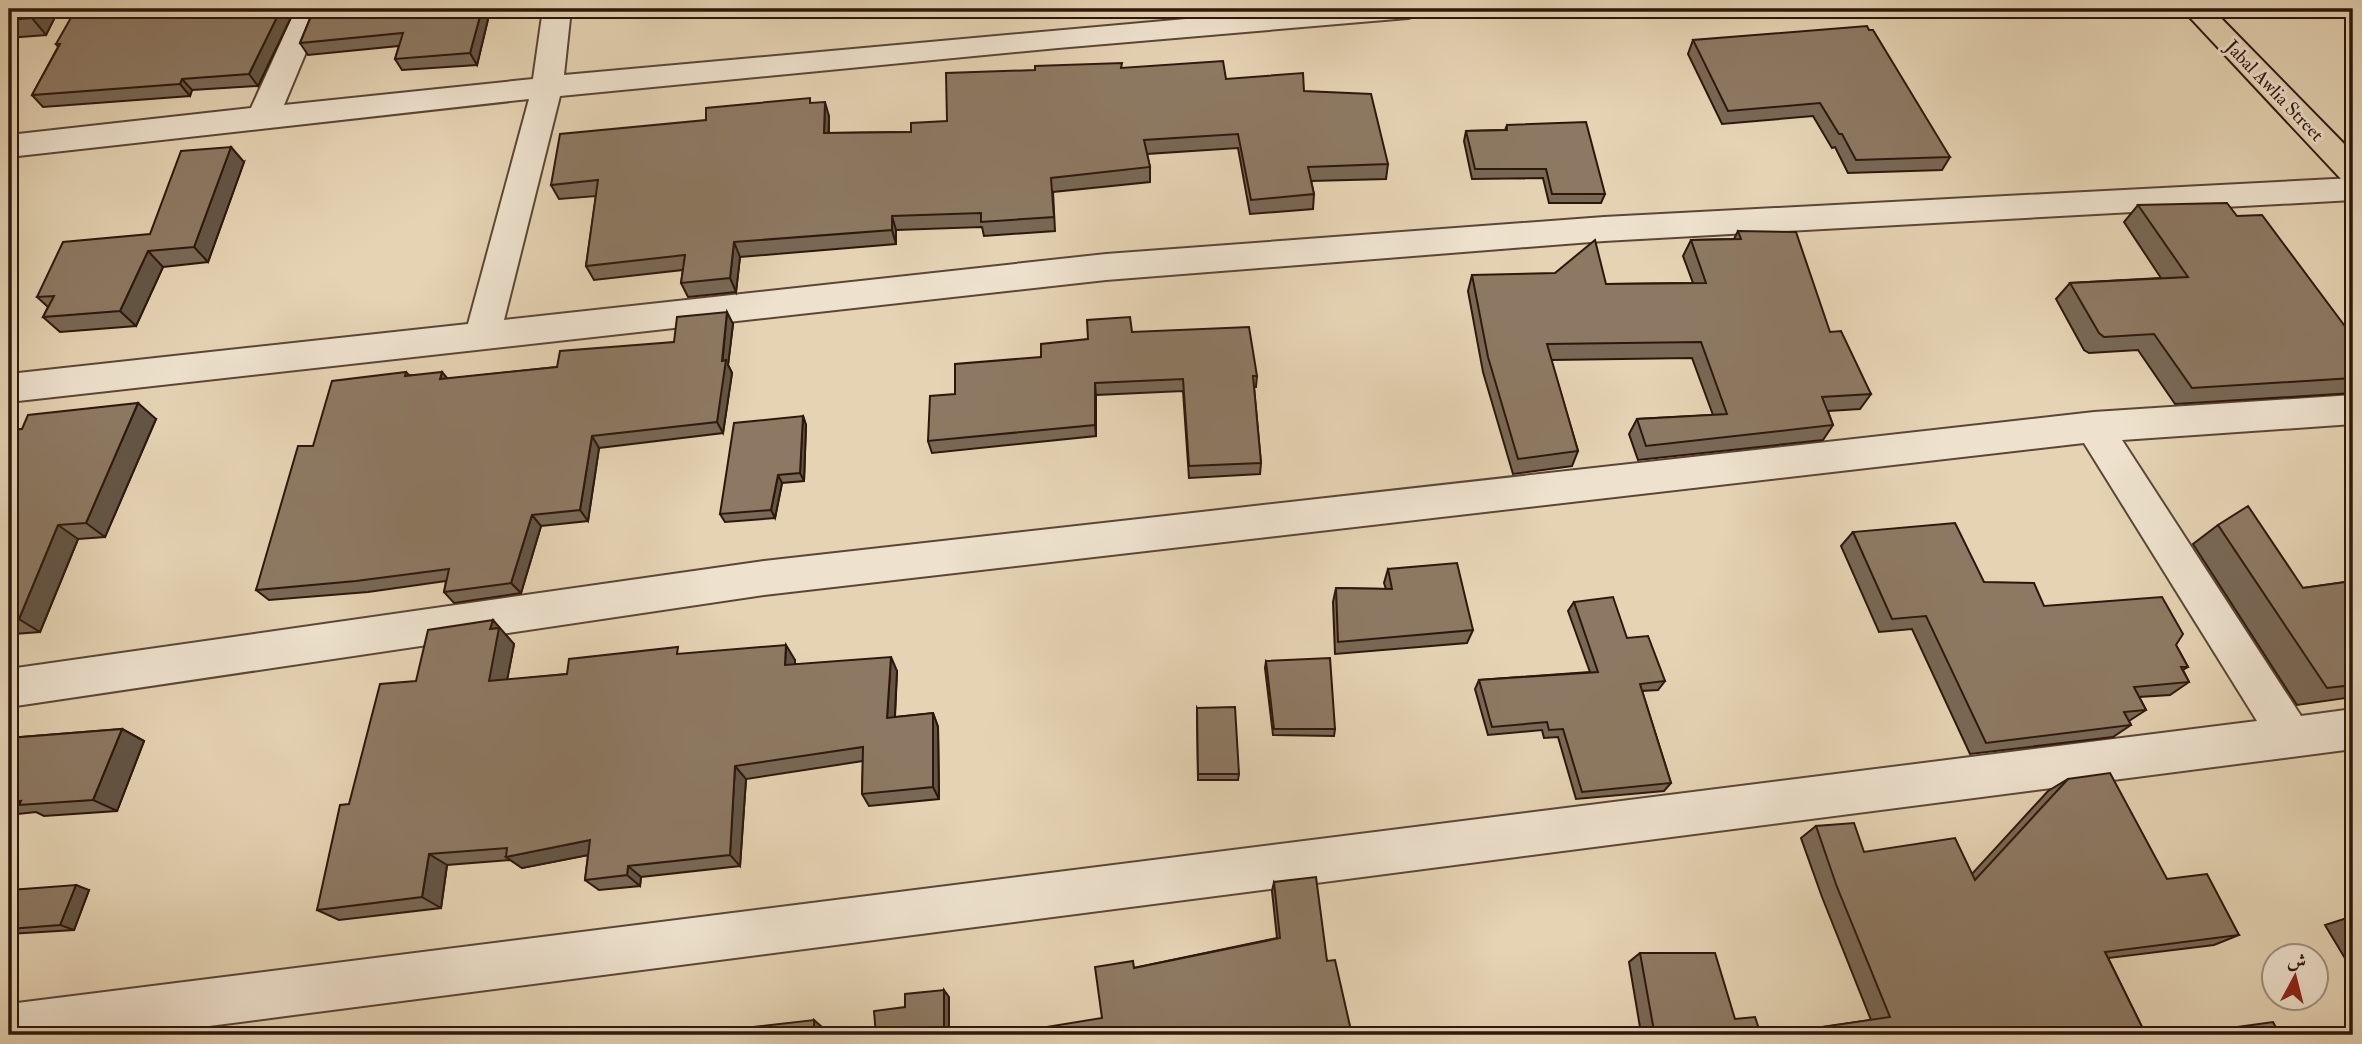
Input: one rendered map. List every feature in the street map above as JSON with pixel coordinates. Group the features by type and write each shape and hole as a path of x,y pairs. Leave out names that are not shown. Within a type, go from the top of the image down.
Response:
{"highway":[{"name":"Jabal Awlia Street","path":"2196,9 2353,172"}],"street":[{"path":"263,117 310,9"},
{"path":"482,336 547,88 557,9"},
{"path":"9,146 547,88 1051,23 1408,9"},
{"path":"9,388 1106,267 1604,229 2353,189"},
{"path":"9,688 764,578 2094,427 2353,409"},
{"path":"2094,427 2289,735"},
{"path":"9,1028 102,1025 2289,735 2353,729"}],"building":[{"path":"9,9 36,9 32,18 9,20"},
{"path":"76,9 281,9 249,74 182,79 180,84 32,95"},
{"path":"314,9 482,9 470,53 395,59 403,33 300,43"},
{"path":"1867,26 1869,30 1873,30 1950,157 1856,160 1820,103 1728,111 1693,40"},
{"path":"1223,61 1226,79 1303,73 1304,91 1371,94 1388,164 1308,167 1314,194 1251,200 1238,134 1144,140 1150,167 1051,178 1054,217 981,222 981,213 892,216 892,230 734,242 730,278 681,283 685,255 586,266 598,180 551,185 560,134 706,120 706,108 810,98 810,103 825,102 824,133 911,132 911,123 947,121 946,73 1035,70 1035,66 1122,63 1121,68"},
{"path":"1586,122 1605,194 1552,194 1546,169 1475,169 1466,131 1507,130 1507,125"},
{"path":"231,147 194,247 148,251 120,311 43,317 54,296 37,297 63,242 150,234 181,151"},
{"path":"2227,203 2237,216 2262,215 2353,337 2353,378 2192,388 2154,334 2104,337 2099,333 2070,283 2188,277 2138,205"},
{"path":"1738,231 1796,232 1830,332 1841,331 1871,394 1822,397 1833,425 1646,446 1637,419 1727,414 1701,342 1547,344 1578,451 1518,459 1488,357 1472,275 1555,273 1595,240 1606,284 1706,283 1691,240 1741,239"},
{"path":"727,312 722,361 726,360 717,422 592,436 580,510 532,515 511,583 444,592 449,569 256,590 298,446 313,446 332,381 406,372 405,376 442,372 440,379 557,367 560,351 674,342 677,317"},
{"path":"1130,317 1132,332 1249,327 1257,376 1253,376 1261,463 1189,466 1183,379 1095,383 1095,425 928,441 930,396 955,394 955,364 1041,357 1041,344 1088,339 1087,320"},
{"path":"138,403 86,523 58,525 19,619 9,620 9,430 22,429 28,415"},
{"path":"803,416 800,473 778,475 771,510 720,514 734,423"},
{"path":"2248,506 2303,588 2353,581 2353,685 2327,688 2218,525"},
{"path":"1955,523 1984,582 2034,583 2044,606 2162,597 2183,634 2176,645 2188,667 2181,667 2189,682 2134,687 2146,710 2124,712 2131,725 1986,743 1926,616 1892,619 1853,532"},
{"path":"1457,563 1473,630 1338,642 1336,588 1392,589 1388,569"},
{"path":"1613,597 1627,638 1648,636 1665,681 1640,684 1671,783 1582,792 1563,729 1549,730 1547,722 1492,727 1479,680 1598,672 1574,602"},
{"path":"493,620 490,629 499,628 489,681 567,674 569,659 678,647 677,654 786,645 785,665 891,657 887,718 933,713 933,787 862,794 863,747 735,766 730,855 628,866 627,875 585,880 590,840 506,857 507,848 429,854 422,897 317,910 340,805 349,804 380,684 416,681 428,630"},
{"path":"1330,658 1335,729 1274,729 1266,661"},
{"path":"1235,707 1239,774 1198,774 1197,708"},
{"path":"122,729 93,800 19,805 21,801 9,802 9,738"},
{"path":"2110,773 2167,879 2207,874 2239,935 2105,952 2146,1035 2071,1035 2068,1028 2008,1035 1768,1035 1890,1017 1837,887 1816,826 1854,823 1864,852 1955,838 1975,880 2068,779"},
{"path":"1316,877 1327,961 1335,960 1352,1035 1041,1035 1040,1028 1102,1018 1095,967 1133,961 1134,968 1280,938 1274,882"},
{"path":"76,885 60,925 9,929 10,890"},
{"path":"1640,953 1715,953 1735,1019 1755,1017 1761,1035 1627,1035 1654,1031"},
{"path":"944,990 944,1035 876,1035 874,1011 905,1007 905,994"},
{"path":"814,1020 814,1035 682,1035"},
{"path":"2273,1022 2280,1035 2179,1035"}]}
